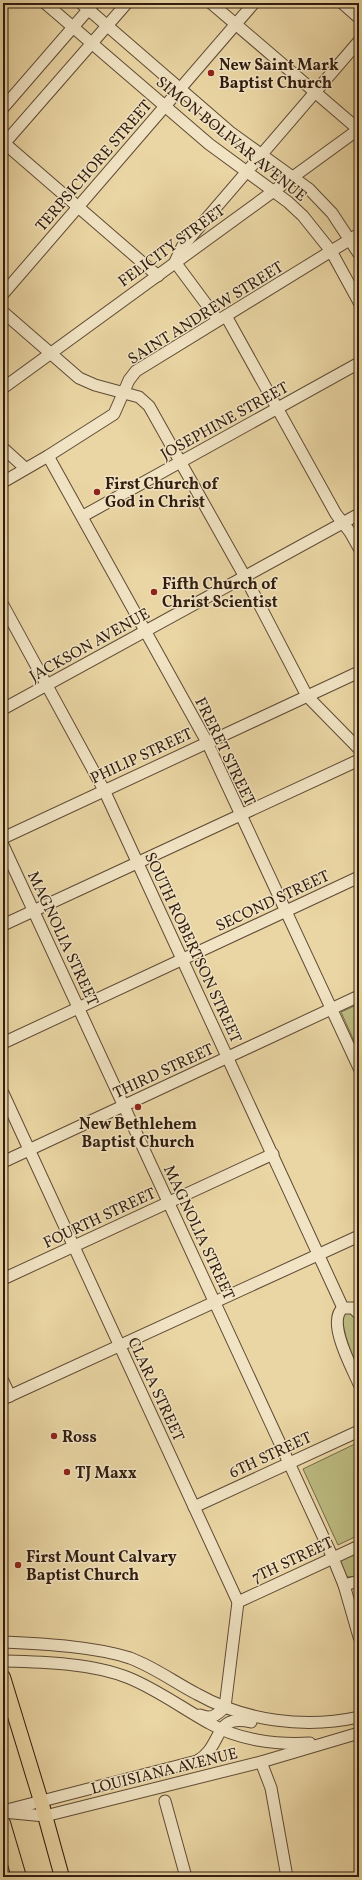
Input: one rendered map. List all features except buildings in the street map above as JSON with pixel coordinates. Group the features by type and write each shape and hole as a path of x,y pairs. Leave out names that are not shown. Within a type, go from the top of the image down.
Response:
{"main road":[{"path":"3,1677 41,1801 62,1877"},
{"path":"3,1823 19,1877"}],"street":[{"name":"SIMON BOLIVAR AVENUE","path":"45,3 164,106 246,173 272,191 303,216 331,251 359,302"},
{"path":"127,3 4,143 158,276"},
{"path":"210,3 358,129"},
{"name":"TERPSICHORE STREET","path":"3,294 254,3"},
{"path":"342,3 359,18"},
{"name":"SIMON BOLIVAR AVENUE","path":"88,5 107,26 230,132 293,176 355,237 359,254"},
{"path":"3,108 73,27 88,5"},
{"path":"359,41 182,248 175,262 222,318 278,408 336,514 359,548"},
{"name":"FELICITY STREET","path":"3,388 358,129"},
{"name":"SAINT ANDREW STREET","path":"3,482 48,456 114,414 129,380 136,371 355,237"},
{"path":"3,312 51,354 85,381 139,397 150,406 245,577 307,696 359,749"},
{"name":"JOSEPHINE STREET","path":"83,516 359,363"},
{"path":"3,448 25,468"},
{"name":"FRERET STREET","path":"48,456 83,516 206,742 359,1068"},
{"name":"JACKSON AVENUE","path":"3,709 359,514"},
{"name":"SOUTH ROBERTSON STREET","path":"3,605 104,790 343,1308"},
{"name":"PHILIP STREET","path":"3,838 206,742 359,672"},
{"path":"3,925 359,760"},
{"name":"MAGNOLIA STREET","path":"3,845 332,1558 344,1585 359,1637"},
{"name":"SECOND STREET","path":"3,1043 359,877"},
{"name":"THIRD STREET","path":"3,1162 359,996"},
{"name":"CLARA STREET","path":"3,1093 238,1602"},
{"name":"FOURTH STREET","path":"3,1279 273,1154"},
{"path":"3,1381 6,1397 118,1344 215,1302 359,1236"},
{"path":"359,1314 353,1308 343,1308 337,1315 338,1328 346,1356 359,1384"},
{"name":"6TH STREET","path":"194,1507 359,1431"},
{"name":"7TH STREET","path":"238,1602 359,1546"},
{"path":"344,1585 359,1581"},
{"path":"184,1708 204,1716 211,1717 217,1715 225,1707 238,1602"},
{"name":"LOUISIANA AVENUE","path":"3,1642 41,1644 122,1656 157,1670 198,1695 225,1707 258,1717 296,1722 331,1721 359,1717"},
{"path":"72,1666 92,1661 99,1652"},
{"path":"101,1670 105,1661 122,1656"},
{"path":"3,1661 35,1662 114,1673 142,1684 221,1730"},
{"name":"LOUISIANA AVENUE","path":"3,1811 184,1765 206,1756 226,1723 236,1719 276,1726 296,1722"},
{"name":"LOUISIANA AVENUE","path":"221,1730 273,1742 308,1743 330,1740"},
{"name":"LOUISIANA AVENUE","path":"3,1811 45,1816 261,1762 330,1740 359,1733"},
{"path":"261,1762 271,1788 287,1877"},
{"path":"154,1772 161,1786"},
{"path":"166,1801 186,1877"}],"green space":[{"path":"359,1004 359,1052 341,1012"},
{"path":"348,1312 359,1322 359,1371 346,1344 342,1329 342,1314"},
{"path":"359,1442 359,1535 338,1545 303,1469"},
{"path":"359,1551 359,1576 346,1577 339,1560"}],"place":[{"name":"New Saint Mark Baptist Church","path":"211,73"},
{"name":"First Church of God in Christ","path":"97,492"},
{"name":"Fifth Church of Christ Scientist","path":"154,592"},
{"name":"New Bethlehem Baptist Church","path":"138,1107"},
{"name":"Ross","path":"54,1436"},
{"name":"TJ Maxx","path":"67,1472"},
{"name":"First Mount Calvary Baptist Church","path":"18,1565"}]}
